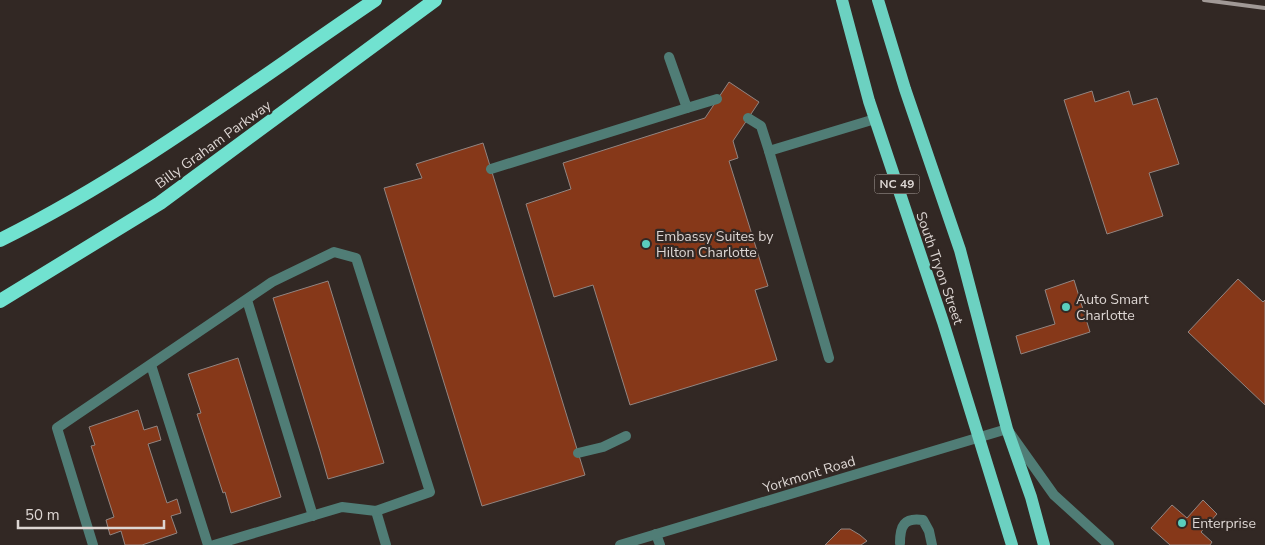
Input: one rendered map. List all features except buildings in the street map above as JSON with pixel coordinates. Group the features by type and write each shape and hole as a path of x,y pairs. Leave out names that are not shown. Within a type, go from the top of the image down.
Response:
{"highway":[{"name":"Billy Graham Parkway","path":"0,240 129,168 374,0"},
{"name":"Billy Graham Parkway","path":"0,301 160,203 436,0"}],"main road":[{"name":"South Tryon Street","path":"842,3 875,119 943,322 1012,545"},
{"name":"South Tryon Street","path":"880,5 905,89 960,250 1007,429 1031,497 1044,545"}],"street":[{"path":"669,58 687,108"},
{"path":"491,169 717,100"},
{"path":"748,118 761,126 829,358"},
{"path":"769,151 875,119"},
{"path":"93,545 57,428 272,282 334,252 356,258 430,492 376,511 342,507 214,545"},
{"path":"247,300 313,516"},
{"path":"151,365 208,545"},
{"path":"1007,429 1054,495 1109,545"},
{"name":"Yorkmont Road","path":"620,545 1007,429"},
{"path":"578,452 603,447 626,436"},
{"path":"376,511 386,545"},
{"path":"900,543 900,531 905,522 913,518 923,520 929,531 932,545"},
{"path":"656,534 660,545"}],"railway":[{"path":"1204,0 1265,8"}],"place":[{"name":"Embassy Suites by Hilton Charlotte","path":"646,244"},
{"name":"Auto Smart Charlotte","path":"1066,307"},
{"name":"Enterprise","path":"1182,523"}]}
